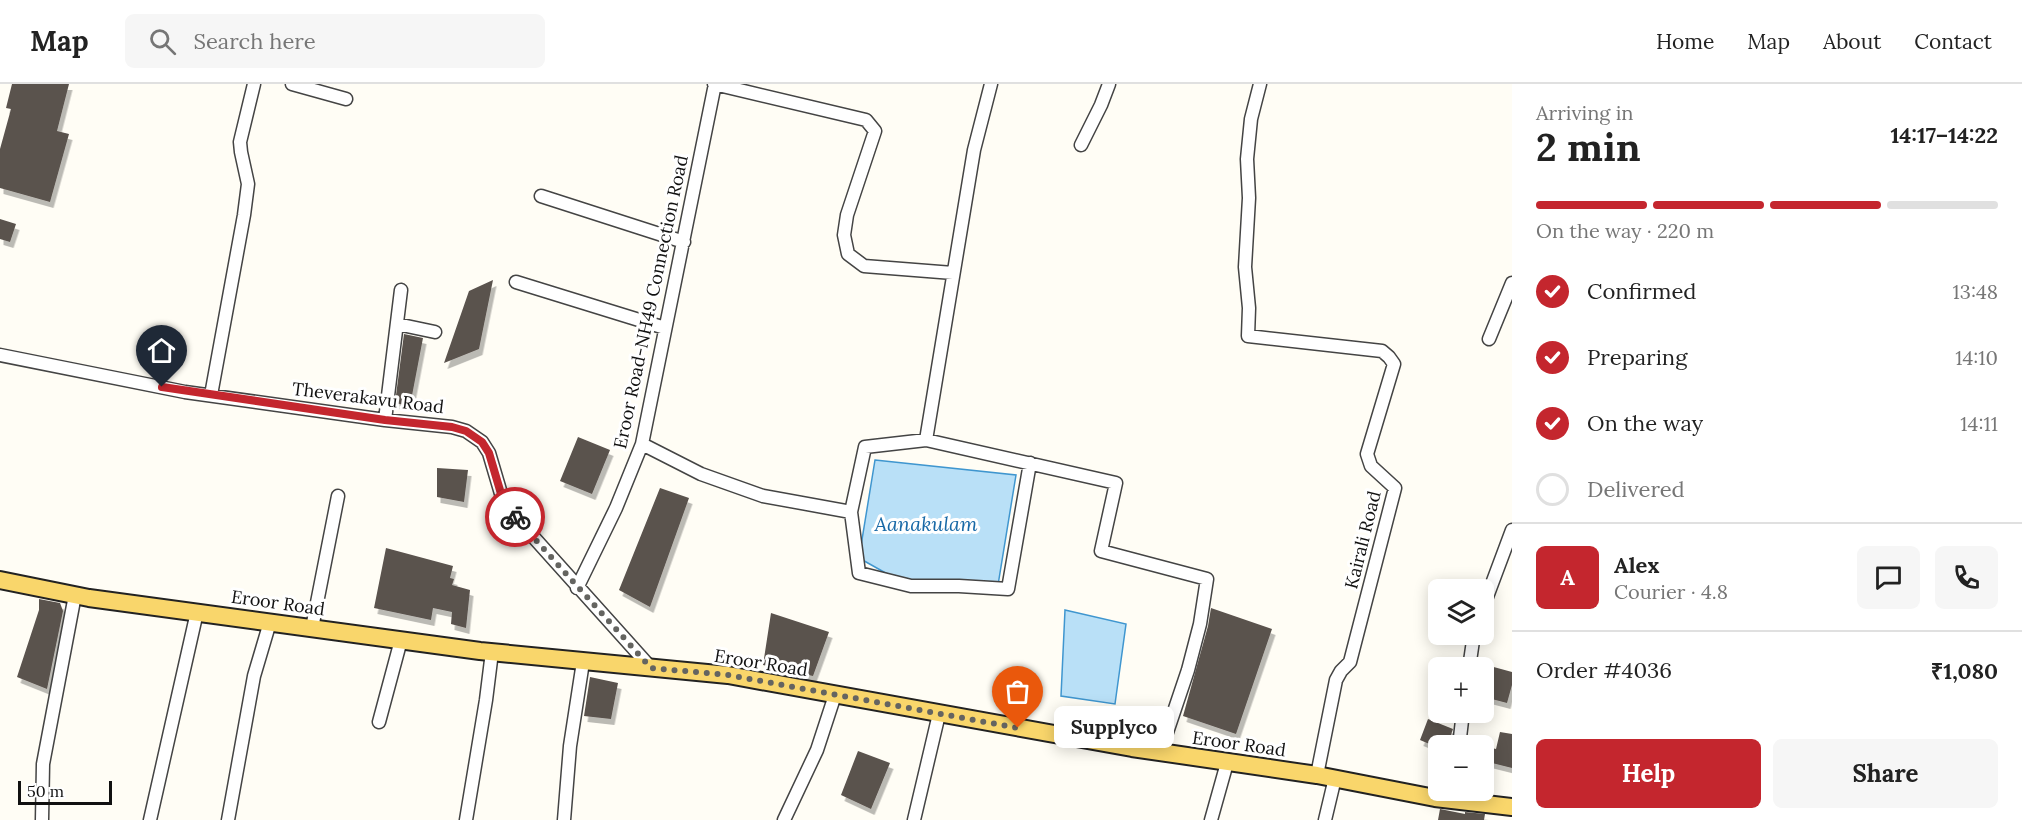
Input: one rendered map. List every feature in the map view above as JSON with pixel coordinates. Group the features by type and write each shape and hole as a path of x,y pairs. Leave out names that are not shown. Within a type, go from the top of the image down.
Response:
{"main road":[{"name":"Eroor Road","path":"0,580 75,595 492,652 728,675 1161,753 1428,792"},
{"name":"Eroor Road","path":"1480,801 1512,807"}],"street":[{"path":"211,395 244,215 248,184 240,142 254,84"},
{"path":"292,84 346,99"},
{"path":"715,84 866,120 875,131 847,215 844,235 848,254 864,266 953,273"},
{"name":"Eroor Road-NH49 Connection Road","path":"577,588 616,508 642,444 715,84"},
{"path":"926,440 974,150 991,84"},
{"path":"1081,145 1109,84"},
{"name":"Kairali Road","path":"1260,84 1251,119 1247,159 1249,198 1245,267 1249,308 1248,336 1382,351 1394,364 1367,454 1371,466 1395,488 1350,662 1336,680 1317,775"},
{"path":"541,196 684,242"},
{"path":"516,282 665,328"},
{"path":"1489,339 1512,283"},
{"path":"385,420 401,290"},
{"path":"397,324 435,332"},
{"name":"Theverakavu Road","path":"0,355 211,395 385,420 452,427 466,431 482,442 489,453 502,497 511,512 651,668"},
{"path":"1030,463 1008,589 911,586 859,573 852,512 865,447 926,440 1030,463 1116,483 1101,551 1207,579 1200,624 1188,670 1161,753"},
{"path":"642,444 701,474 763,496 852,512"},
{"path":"312,628 338,496"},
{"path":"1494,579 1512,530"},
{"path":"42,820 43,764 75,595"},
{"path":"150,820 197,612"},
{"path":"228,820 254,676 270,622"},
{"path":"380,722 401,640"},
{"path":"466,820 492,652"},
{"path":"564,820 570,746 583,662"},
{"path":"784,820 817,750 835,695"},
{"path":"914,820 939,714"},
{"path":"1211,820 1227,763"},
{"path":"1325,820 1335,778"}],"water":[{"name":"Aanakulam","path":"875,460 1016,475 998,585 898,580 859,558"},
{"path":"1065,610 1126,624 1115,704 1061,696"}],"building":[{"path":"12,84 69,84 57,131 69,134 50,202 0,188 0,149 11,109 6,108"},
{"path":"0,219 16,224 10,242 0,239"},
{"path":"493,280 479,349 444,363 469,291"},
{"path":"404,334 423,338 410,406 395,403"},
{"path":"578,437 610,450 592,494 560,481"},
{"path":"437,468 468,470 464,502 437,497"},
{"path":"660,488 689,498 650,607 619,590"},
{"path":"386,548 453,566 450,578 454,579 452,585 470,590 466,628 451,624 452,612 433,608 431,620 374,608"},
{"path":"39,599 60,603 63,611 47,689 17,677 39,610"},
{"path":"1211,608 1272,629 1236,734 1183,716"},
{"path":"771,613 829,632 813,676 763,665"},
{"path":"1494,667 1512,672 1512,685 1507,703 1494,700"},
{"path":"590,677 618,683 611,719 584,716"},
{"path":"1428,719 1428,723 1438,723 1453,729 1451,735 1428,735 1428,743 1420,740"},
{"path":"1500,732 1512,734 1512,768 1494,764 1494,748 1496,749"},
{"path":"858,751 890,763 871,809 841,795"},
{"path":"1440,809 1465,814 1465,812 1485,814 1484,820 1438,820"}],"way so far":[{"path":"515,517 651,668 728,675 1018,728"}],"place":[{"name":"Supplyco","path":"1018,728"}],"route":[{"path":"162,387 385,420 452,427 466,431 482,442 489,453 502,497 515,517"}]}
